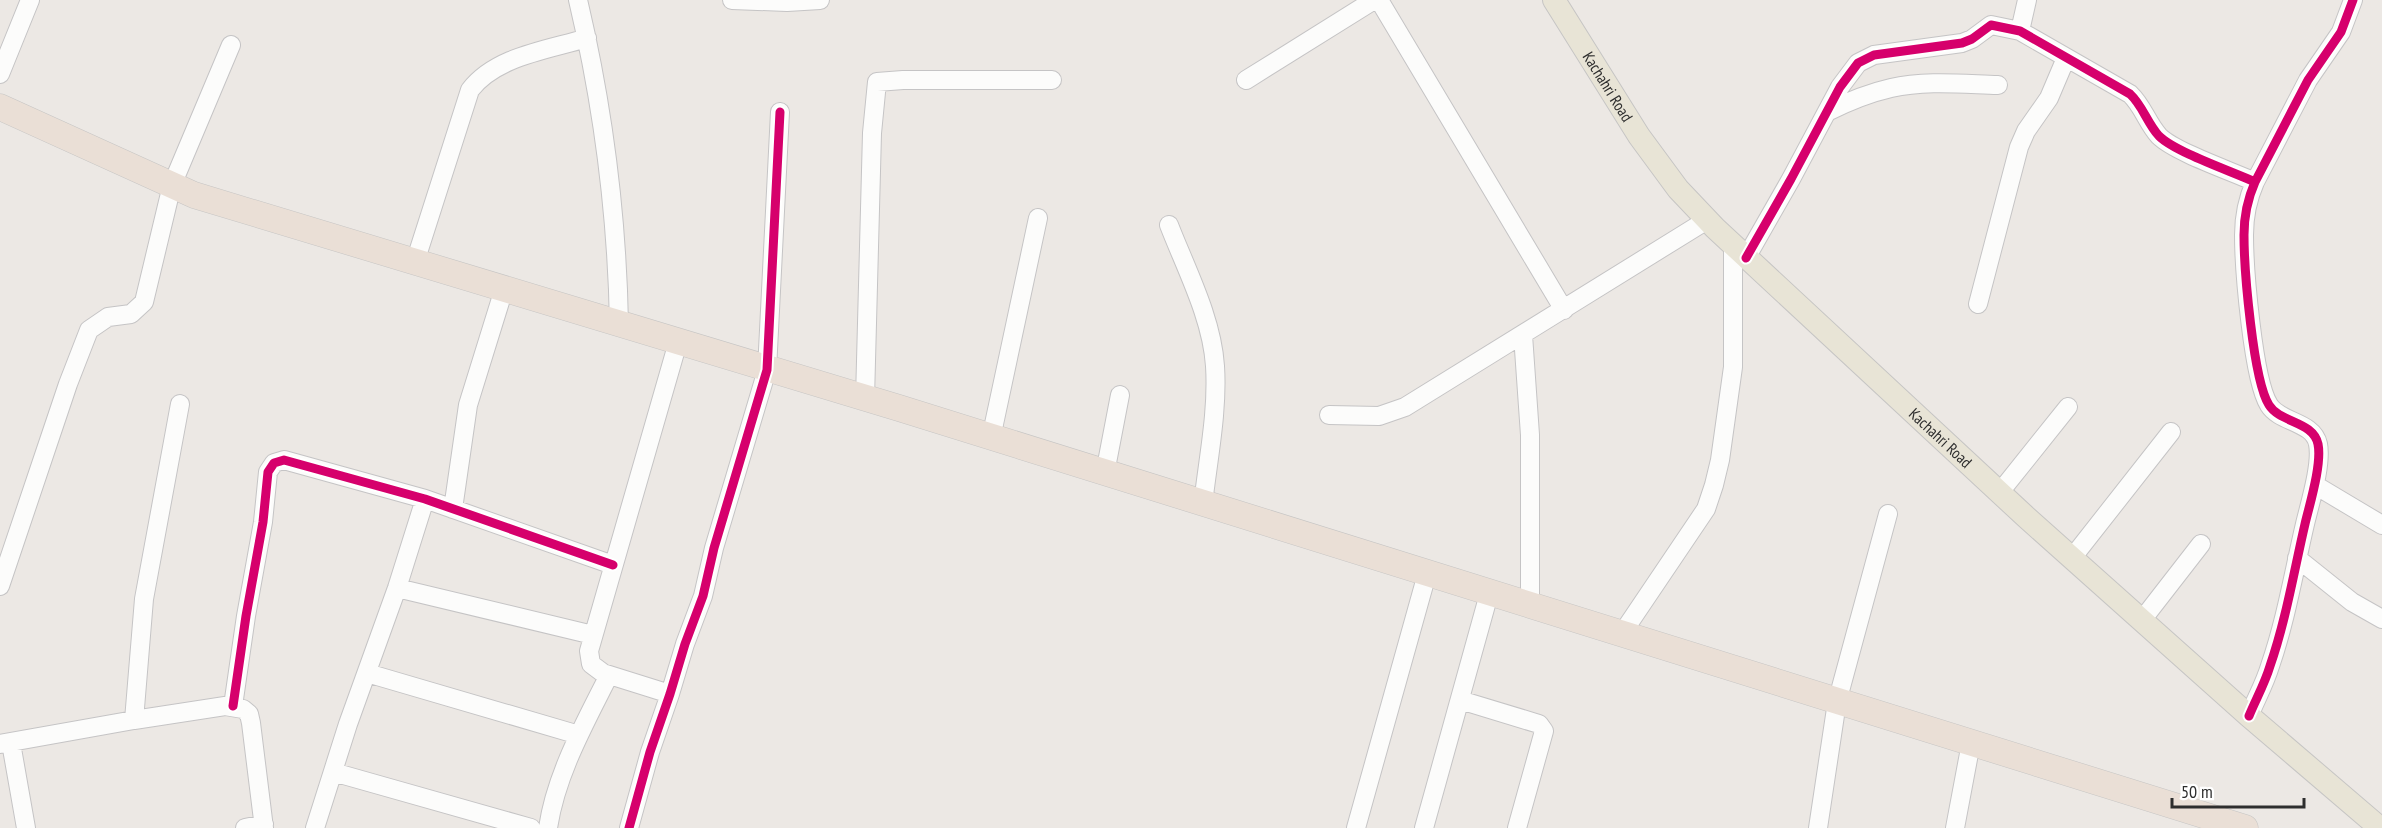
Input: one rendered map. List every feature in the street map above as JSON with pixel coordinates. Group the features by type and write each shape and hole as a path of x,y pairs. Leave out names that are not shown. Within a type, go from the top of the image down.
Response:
{"highway":[{"path":"0,107 194,195 1105,473 2245,828"}],"main road":[{"name":"Kachahri Road","path":"1554,0 1639,136 1678,189 1707,220 2072,558 2249,716 2380,828"}],"street":[{"path":"0,74 30,0"},
{"path":"578,0 602,114 618,262 619,324"},
{"path":"732,0 787,2 820,0"},
{"path":"1246,81 1374,0"},
{"path":"1379,0 1564,310"},
{"path":"2020,32 2027,0"},
{"path":"2249,716 2277,646 2314,485 2318,450 2314,435 2275,412 2264,396 2250,314 2244,235 2249,194 2308,80 2341,32 2353,0"},
{"path":"1622,635 1706,509 1714,485 1720,460 1733,367 1740,252 1850,71 1865,58 1962,43 1991,26 2020,32 2130,94 2143,109 2151,126 2168,144 2255,182"},
{"path":"415,262 470,90 480,77 494,67 519,58 587,39"},
{"path":"0,586 88,330 108,317 131,314 144,302 172,185 231,45"},
{"path":"1978,304 2019,147 2026,131 2049,98 2066,58"},
{"path":"865,399 872,133 878,82 1052,80"},
{"path":"1827,112 1893,87 1934,84 1998,85"},
{"path":"629,828 650,752 703,596 714,548 767,370 780,112"},
{"path":"991,438 1038,218"},
{"path":"1329,415 1379,417 1391,414 1564,310 1707,220"},
{"path":"1169,225 1205,318 1215,366 1213,419 1203,504"},
{"path":"453,509 468,405 504,289"},
{"path":"1523,335 1530,435 1530,606"},
{"path":"670,694 609,675 591,664 589,651 678,342"},
{"path":"1105,473 1120,395"},
{"path":"134,720 144,599 180,404"},
{"path":"2000,492 2068,407"},
{"path":"2072,558 2171,432"},
{"path":"233,706 242,638 263,522 268,472 274,463 284,460 425,499 613,565"},
{"path":"2314,485 2382,525"},
{"path":"315,828 425,499"},
{"path":"1818,828 1837,702 1888,514"},
{"path":"2142,620 2201,544"},
{"path":"2297,558 2352,602 2382,619"},
{"path":"1356,828 1427,574"},
{"path":"397,588 593,635"},
{"path":"1424,828 1489,594"},
{"path":"367,673 579,735"},
{"path":"548,828 562,777 579,735 609,675"},
{"path":"1460,700 1539,724 1544,731 1517,828"},
{"path":"26,828 6,744 134,720 233,706 249,714 264,826 245,828"},
{"path":"1955,828 1971,743"},
{"path":"333,772 531,828"}],"cycle path":[{"path":"2249,716 2268,672 2281,631 2315,484 2319,452 2315,436 2303,426 2274,411 2263,392 2254,349 2248,297 2244,235 2246,215 2255,182 2308,80 2341,32 2353,0"},
{"path":"1746,258 1840,87 1858,63 1874,55 1962,43 1972,39 1991,25 2020,31 2130,94 2155,131 2167,142 2190,155 2255,182"},
{"path":"629,828 650,752 703,596 714,548 767,370 780,112"},
{"path":"233,706 263,522 268,472 274,463 284,460 425,499 613,565"}]}
